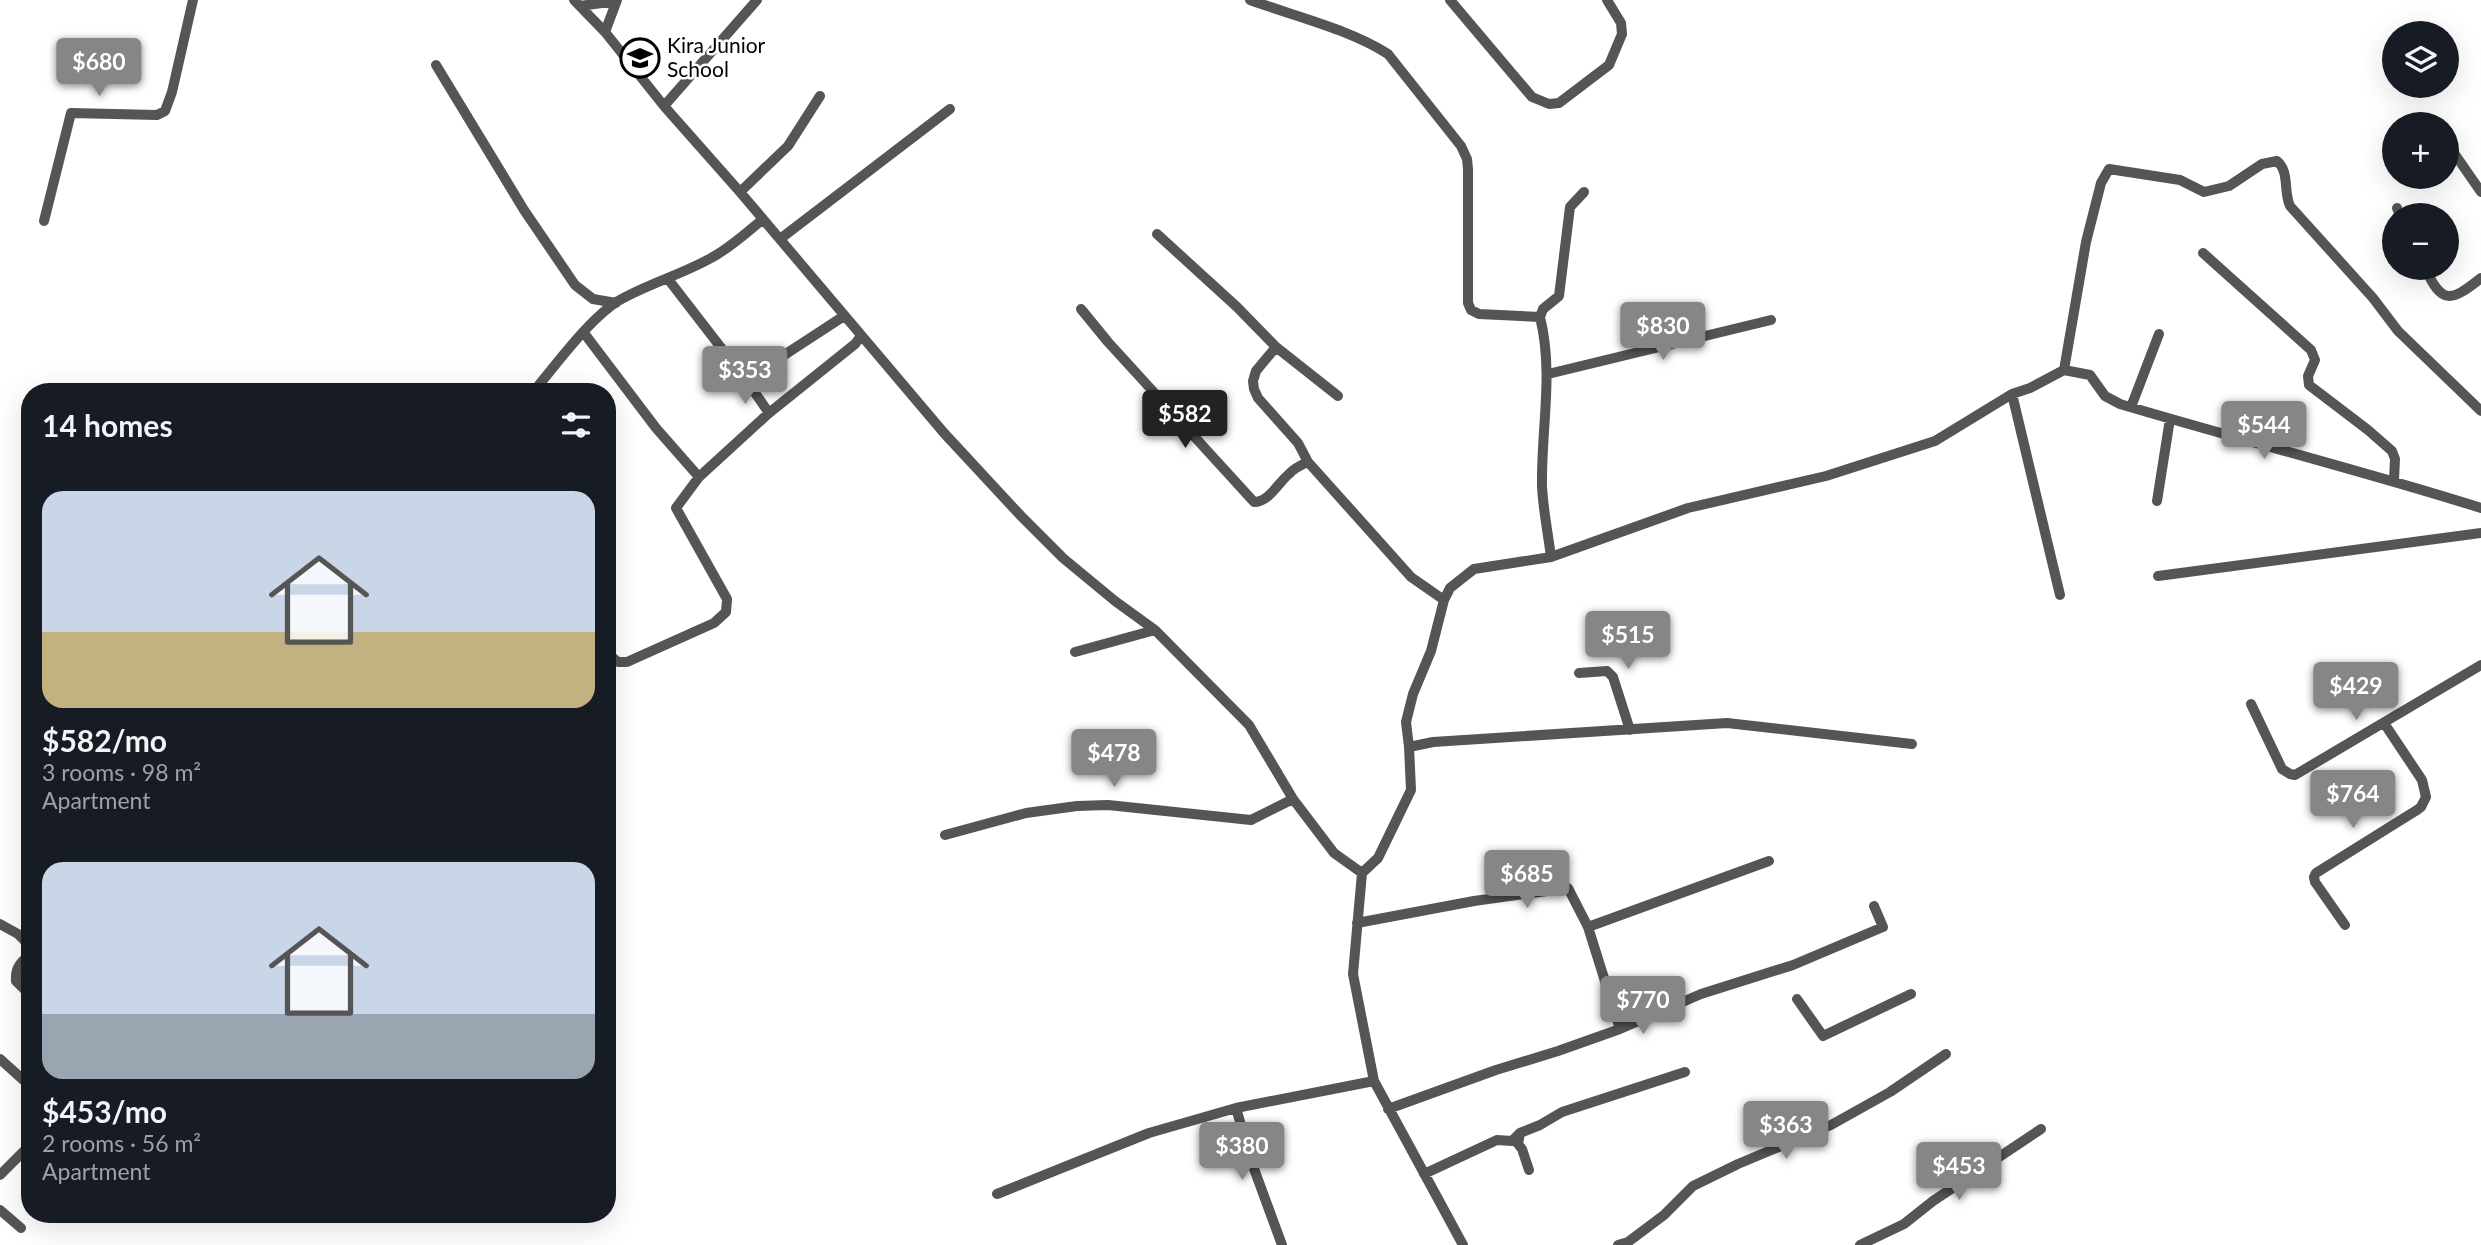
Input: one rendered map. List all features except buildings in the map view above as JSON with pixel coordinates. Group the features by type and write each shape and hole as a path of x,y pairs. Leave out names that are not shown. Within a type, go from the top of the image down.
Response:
{"street":[{"path":"44,221 71,113 157,115 165,111 172,92 193,0"},
{"path":"664,106 757,0"},
{"path":"1250,0 1353,37 1388,54 1461,146 1467,159 1468,303 1471,310 1479,314 1540,317"},
{"path":"1450,0 1532,97 1549,104 1568,98 1609,65 1622,34 1621,23 1607,0"},
{"path":"577,3 616,1 605,32"},
{"path":"577,3 605,32 664,106 944,433 1063,558 1155,630 1249,725 1293,799 1334,853 1362,873"},
{"path":"436,65 524,210 575,285 593,299 616,303"},
{"path":"740,192 788,146 820,96"},
{"path":"779,239 950,109"},
{"path":"2459,160 2481,192"},
{"path":"2064,370 2086,242 2101,183 2109,169 2180,180 2204,192 2229,186 2262,164 2277,162 2284,170 2290,206 2373,298 2398,331 2481,411"},
{"path":"1551,557 1542,488 1548,374 1540,317 1544,309 1559,296 1570,206 1584,192"},
{"path":"541,383 584,333 616,303 712,258 763,219"},
{"path":"1157,234 1237,307 1276,347 1338,396"},
{"path":"2203,253 2311,350 2315,360 2308,376 2309,385 2392,451 2395,459 2394,480"},
{"path":"2431,280 2441,295 2451,297 2466,290 2481,278"},
{"path":"668,279 769,413"},
{"path":"1081,309 1254,502 1259,503 1266,499 1288,474 1308,462"},
{"path":"746,380 844,316"},
{"path":"1548,374 1771,320"},
{"path":"584,333 656,428 699,477"},
{"path":"2131,407 2159,334"},
{"path":"616,659 627,662 714,623 726,612 727,599 676,508 699,477 769,413 855,344 861,335"},
{"path":"1276,347 1256,371 1253,380 1258,398 1298,443 1308,462 1411,577 1444,600"},
{"path":"1463,1245 1374,1081 1353,974 1362,873 1378,858 1411,790 1406,722 1413,694 1431,651 1444,600 1450,588 1474,569 1551,557 1688,508 1826,476 1935,441 2012,394 2048,380 2064,370 2090,375 2105,396 2131,407 2394,480 2481,508"},
{"path":"2012,394 2060,594"},
{"path":"2157,501 2170,419"},
{"path":"2158,576 2481,533"},
{"path":"1074,652 1155,630"},
{"path":"2251,704 2283,769 2295,775 2481,665"},
{"path":"1579,673 1607,671 1613,677 1630,730"},
{"path":"1409,747 1433,742 1727,723 1912,744"},
{"path":"2345,925 2315,882 2316,873 2417,810 2426,797 2422,780 2384,723"},
{"path":"945,835 1026,813 1108,804 1251,820 1293,799"},
{"path":"1588,927 1769,861"},
{"path":"1357,923 1474,901 1568,888 1588,927 1619,1029"},
{"path":"1388,1109 1619,1029 1701,994 1793,965 1883,927 1874,906"},
{"path":"0,924 21,937"},
{"path":"21,962 15,974 16,981 21,986"},
{"path":"1797,999 1823,1036 1911,994"},
{"path":"1618,1245 1628,1242 1664,1215 1693,1186 1831,1125 1890,1092 1946,1054"},
{"path":"0,1059 21,1078"},
{"path":"1424,1174 1497,1140 1512,1141 1520,1133 1562,1112 1685,1072"},
{"path":"997,1194 1149,1133 1236,1108 1374,1081"},
{"path":"1236,1108 1252,1166 1283,1245"},
{"path":"1860,1245 1904,1224 1942,1195 2041,1129"},
{"path":"1520,1133 1518,1144 1529,1170"},
{"path":"0,1175 21,1153"},
{"path":"0,1210 21,1228"}],"place":[{"name":"Kira Junior School","path":"640,58"}]}
